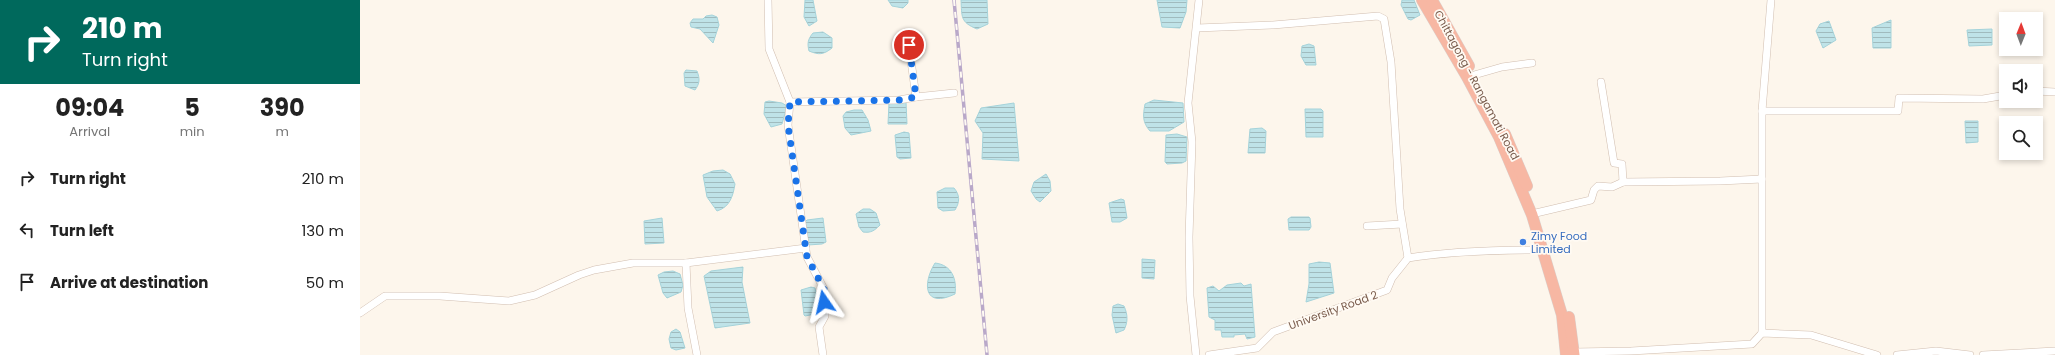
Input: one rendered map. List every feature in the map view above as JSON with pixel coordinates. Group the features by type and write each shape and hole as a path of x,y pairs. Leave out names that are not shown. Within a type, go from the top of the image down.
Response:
{"highway":[{"name":"Chittagong - Rangamati Road","path":"1422,0 1499,137 1532,215 1562,315 1571,354"},
{"name":"Chittagong - Rangamati Road","path":"1432,0 1474,75 1512,148 1536,213 1568,311 1571,354"}],"street":[{"path":"768,0 770,49 790,102 788,125 807,257 824,289 825,316 819,327 823,355"},
{"path":"1196,355 1190,296 1189,237 1192,142 1188,103 1199,0"},
{"path":"1571,354 1752,344 1762,333 1762,111 1770,0"},
{"path":"1197,28 1273,25 1378,16 1384,19 1391,62 1395,145 1402,224 1408,258 1436,254 1492,250 1542,250"},
{"path":"907,32 916,97"},
{"path":"1474,75 1502,67 1532,63"},
{"path":"1601,82 1614,163 1622,164 1623,182"},
{"path":"2043,92 2055,92"},
{"path":"790,102 899,100 954,93"},
{"path":"1762,111 1898,111 1899,98 1983,99 1999,96"},
{"path":"1536,213 1591,200 1594,190 1598,186 1612,187 1623,182 1720,182 1762,179"},
{"path":"1367,226 1402,224"},
{"path":"360,313 385,296 440,296 509,301 535,295 579,275 594,270 633,263 686,263 806,248"},
{"name":"University Road 2","path":"1210,355 1257,348 1273,332 1387,290 1392,278 1408,258"},
{"path":"686,263 688,308 697,355"},
{"path":"1762,333 1811,334 1877,355"},
{"path":"1897,355 1936,351 1970,355"},
{"path":"1983,355 2055,351"}],"water":[{"path":"805,0 813,0 817,21 809,26 804,17"},
{"path":"888,0 908,0 908,3 903,8 892,6"},
{"path":"961,0 987,0 988,24 977,29 967,24 962,15"},
{"path":"1157,0 1187,0 1186,12 1180,28 1162,27"},
{"path":"1402,0 1414,0 1420,15 1411,20 1408,19 1401,5"},
{"path":"712,15 717,17 719,25 713,43 700,29 691,27 690,23 693,19 703,19 706,16"},
{"path":"1891,20 1891,48 1873,48 1872,28"},
{"path":"1829,21 1836,40 1823,48 1816,31 1820,24"},
{"path":"1992,29 1992,45 1969,46 1967,30"},
{"path":"823,32 832,38 832,48 821,54 809,51 808,41 811,35 813,33"},
{"path":"1309,44 1314,46 1316,65 1306,65 1301,56 1302,46"},
{"path":"686,70 697,71 699,81 695,90 685,86 684,73"},
{"path":"1154,100 1183,103 1184,122 1169,131 1150,131 1144,121 1145,104"},
{"path":"769,101 782,103 787,106 782,124 771,127 764,114 765,102"},
{"path":"906,102 907,124 888,124 889,103"},
{"path":"1014,103 1019,161 982,159 983,133 975,121 981,108"},
{"path":"1305,109 1321,109 1323,111 1323,137 1306,137"},
{"path":"862,110 868,120 871,131 851,135 845,128 843,116 846,112"},
{"path":"1965,121 1978,121 1978,142 1966,143"},
{"path":"1262,128 1266,131 1265,153 1248,153 1250,129"},
{"path":"904,132 909,133 911,158 900,159 897,157 895,135"},
{"path":"1177,134 1187,137 1186,161 1182,163 1167,164 1165,162 1166,135"},
{"path":"723,170 730,174 735,184 728,204 717,211 707,197 703,175 713,171"},
{"path":"1046,174 1050,181 1051,191 1040,202 1031,191 1034,182"},
{"path":"945,188 954,188 957,193 958,204 955,210 943,211 938,208 937,192"},
{"path":"1121,199 1124,200 1127,218 1120,222 1112,222 1109,203"},
{"path":"863,209 870,209 876,213 880,225 876,229 863,232 859,227 856,214"},
{"path":"1291,217 1309,217 1311,227 1309,230 1289,230 1288,219"},
{"path":"662,218 664,243 645,244 644,221"},
{"path":"823,218 826,242 822,244 808,245 805,222 807,220"},
{"path":"1142,259 1155,260 1154,279 1142,278"},
{"path":"1319,262 1330,263 1334,293 1306,302 1309,284 1309,264"},
{"path":"935,263 946,267 952,274 955,283 955,294 945,298 937,298 928,292 928,279"},
{"path":"743,267 742,282 750,323 715,328 704,276 711,271"},
{"path":"673,271 680,274 683,285 681,292 667,298 663,293 658,275 664,272"},
{"path":"1241,283 1244,286 1251,284 1255,337 1247,339 1245,334 1234,335 1234,337 1222,337 1221,330 1215,330 1215,320 1209,317 1207,288 1213,286 1219,291 1227,285"},
{"path":"811,287 815,288 820,313 805,316 801,290"},
{"path":"1118,304 1124,306 1127,321 1124,330 1116,333 1112,315 1113,306"},
{"path":"676,329 680,332 685,348 676,350 671,348 669,339 671,332"}],"railway":[{"path":"954,0 987,355"}],"place":[{"name":"Zimy Food Limited","path":"1523,242"}],"route":[{"path":"824,302 824,289 807,257 788,125 790,102 899,100 916,97 909,45"}]}
